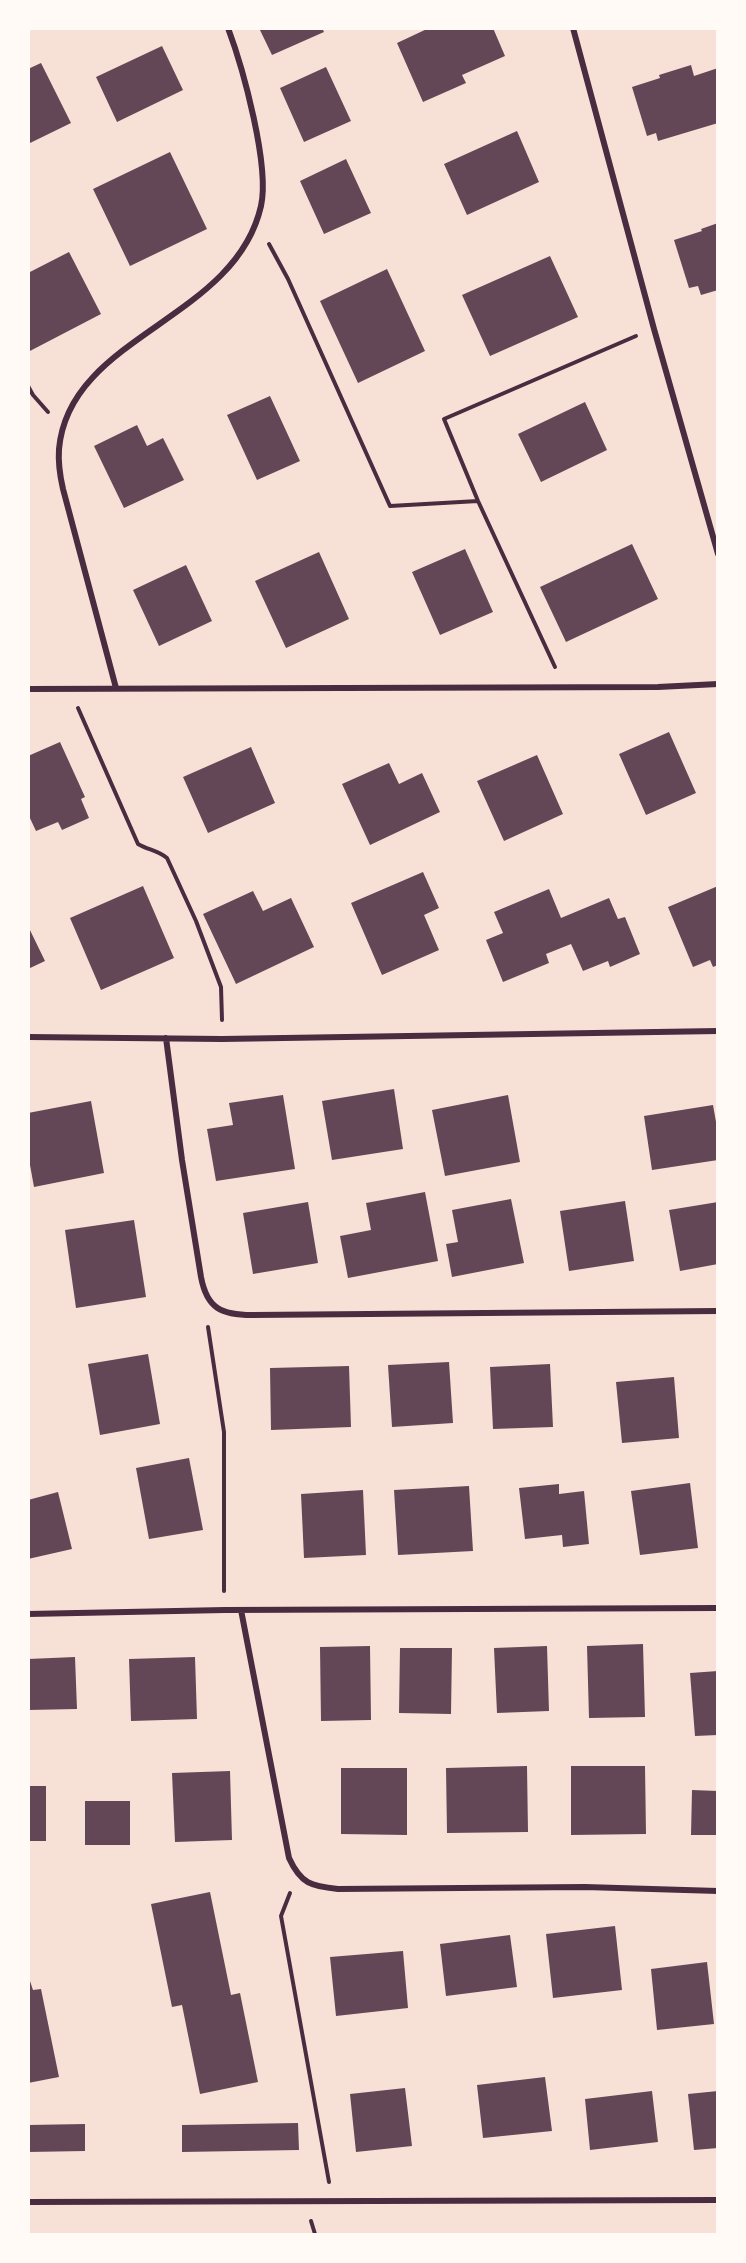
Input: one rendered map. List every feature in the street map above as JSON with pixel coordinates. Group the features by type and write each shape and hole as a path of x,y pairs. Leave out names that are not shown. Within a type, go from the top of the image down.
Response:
{"street":[{"path":"116,688 63,489 59,451 63,427 74,402 89,380 104,366 198,297 220,277 249,240 262,204 261,170 253,118 238,56 228,28"},
{"path":"573,28 717,554"},
{"path":"28,689 565,687 717,684"},
{"path":"28,1037 222,1039 717,1031"},
{"path":"166,1038 182,1160 203,1290 218,1309 240,1315 717,1311"},
{"path":"28,1614 225,1610 717,1608"},
{"path":"241,1610 289,1858 301,1878 309,1884 338,1889 585,1887 717,1891"},
{"path":"28,2202 717,2200"}],"path":[{"path":"256,222 288,279 390,506 478,501"},
{"path":"565,687 478,501 444,419 654,329"},
{"path":"28,386 33,395 63,427"},
{"path":"70,689 138,844 146,849 158,850 167,858 196,921 221,987 222,1039"},
{"path":"203,1290 224,1432 225,1610"},
{"path":"301,1878 291,1891 281,1916 333,2200"}],"building":[{"path":"259,28 322,28 324,32 272,55"},
{"path":"429,28 493,28 505,56 462,75 466,83 423,102 397,43"},
{"path":"162,46 183,90 117,122 96,77"},
{"path":"41,63 71,123 28,144 28,69"},
{"path":"691,65 694,76 718,68 718,123 658,141 656,133 647,136 632,87 660,78 659,75"},
{"path":"326,67 351,121 304,142 280,88"},
{"path":"517,131 539,182 467,215 444,164"},
{"path":"170,152 207,229 130,266 93,189"},
{"path":"346,159 371,213 324,234 300,181"},
{"path":"718,223 718,290 701,295 698,286 689,288 674,240"},
{"path":"69,252 101,314 28,352 28,273"},
{"path":"550,256 578,317 490,356 462,295"},
{"path":"387,269 425,351 358,383 320,301"},
{"path":"270,396 300,461 257,480 227,415"},
{"path":"585,402 607,450 541,482 518,434"},
{"path":"137,425 147,446 163,438 184,480 124,508 94,446"},
{"path":"632,544 658,599 566,642 540,587"},
{"path":"465,549 493,612 440,635 412,572"},
{"path":"319,552 349,619 286,648 255,581"},
{"path":"186,565 212,621 159,646 133,590"},
{"path":"669,732 696,793 646,815 619,754"},
{"path":"60,742 85,797 81,799 89,818 62,830 58,822 36,831 28,814 28,756"},
{"path":"251,747 275,803 208,833 183,777"},
{"path":"537,755 563,814 504,841 477,781"},
{"path":"389,763 399,784 422,773 440,812 370,845 342,784"},
{"path":"423,872 439,908 424,915 439,950 382,975 351,903"},
{"path":"143,886 174,958 101,990 70,918"},
{"path":"718,886 718,965 713,967 710,960 693,967 668,907"},
{"path":"549,889 561,918 609,898 618,919 625,917 640,954 610,967 608,961 583,971 571,944 546,954 549,963 503,982 486,940 503,933 494,912"},
{"path":"253,891 263,911 291,898 314,947 236,984 203,914"},
{"path":"28,926 45,961 28,969"},
{"path":"394,1089 403,1149 332,1160 322,1101"},
{"path":"283,1095 295,1169 216,1181 207,1129 233,1125 229,1103"},
{"path":"508,1095 520,1162 445,1176 432,1110"},
{"path":"91,1101 104,1173 34,1187 28,1154 28,1113"},
{"path":"713,1105 718,1133 718,1160 652,1170 644,1116"},
{"path":"425,1192 438,1261 348,1278 340,1236 371,1230 366,1203"},
{"path":"511,1199 524,1263 452,1277 446,1244 458,1242 452,1210"},
{"path":"625,1201 634,1261 569,1271 560,1211"},
{"path":"308,1202 318,1263 253,1274 243,1213"},
{"path":"718,1202 718,1264 680,1271 669,1210"},
{"path":"134,1220 146,1297 76,1308 65,1230"},
{"path":"148,1354 160,1424 100,1435 88,1364"},
{"path":"449,1362 453,1423 392,1427 388,1365"},
{"path":"550,1364 553,1427 493,1429 490,1367"},
{"path":"349,1366 351,1427 271,1430 270,1368"},
{"path":"674,1377 679,1438 622,1443 616,1382"},
{"path":"189,1458 203,1530 149,1539 136,1468"},
{"path":"690,1483 698,1548 640,1555 631,1491"},
{"path":"559,1484 559,1494 584,1491 589,1544 563,1547 562,1535 525,1539 519,1488"},
{"path":"469,1486 473,1551 398,1555 394,1490"},
{"path":"363,1490 366,1555 304,1558 301,1494"},
{"path":"58,1492 72,1549 28,1559 28,1500"},
{"path":"643,1644 645,1717 589,1718 587,1646"},
{"path":"370,1646 371,1720 321,1721 320,1647"},
{"path":"547,1646 549,1711 497,1713 494,1648"},
{"path":"400,1648 452,1648 451,1714 399,1713"},
{"path":"75,1657 77,1709 28,1710 28,1659"},
{"path":"195,1657 197,1719 131,1721 129,1659"},
{"path":"718,1671 718,1735 695,1736 690,1673"},
{"path":"527,1766 528,1832 447,1833 446,1768"},
{"path":"571,1766 645,1766 646,1834 571,1835"},
{"path":"341,1768 407,1768 407,1835 341,1834"},
{"path":"230,1771 232,1840 175,1842 172,1773"},
{"path":"28,1786 46,1786 46,1841 28,1841"},
{"path":"692,1790 718,1791 718,1835 691,1835"},
{"path":"85,1801 130,1801 130,1845 85,1845"},
{"path":"210,1892 231,1995 240,1993 258,2082 200,2094 182,2005 172,2007 151,1904"},
{"path":"615,1926 622,1990 553,1998 546,1934"},
{"path":"510,1935 517,1987 446,1996 440,1944"},
{"path":"403,1951 408,2008 336,2016 330,1957"},
{"path":"707,1962 714,2024 657,2030 651,1969"},
{"path":"28,1975 33,1990 41,1989 59,2077 28,2083"},
{"path":"545,2077 552,2131 483,2138 477,2085"},
{"path":"405,2088 412,2146 356,2152 350,2094"},
{"path":"652,2091 658,2142 590,2150 585,2099"},
{"path":"718,2091 718,2148 694,2150 688,2094"},
{"path":"298,2123 299,2150 182,2152 182,2125"},
{"path":"85,2124 85,2151 28,2152 28,2125"}]}
